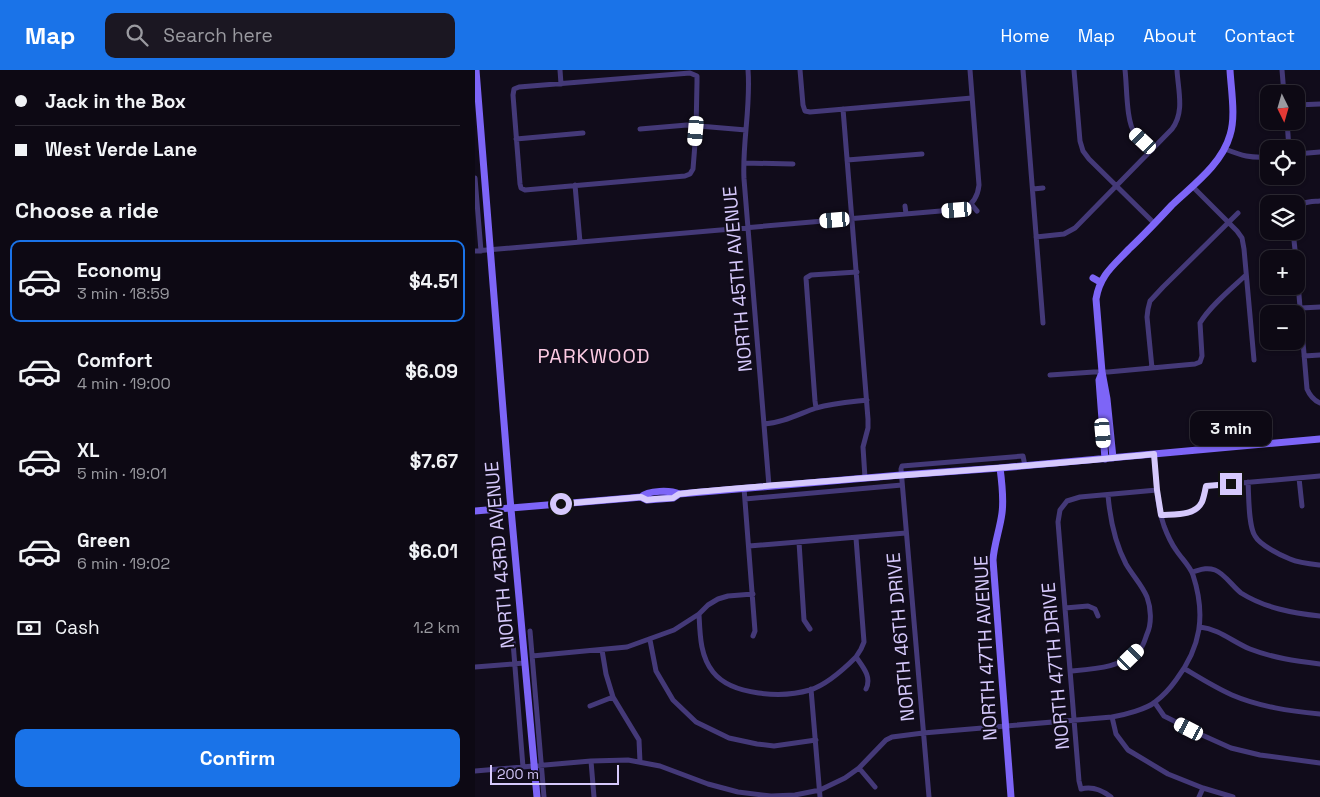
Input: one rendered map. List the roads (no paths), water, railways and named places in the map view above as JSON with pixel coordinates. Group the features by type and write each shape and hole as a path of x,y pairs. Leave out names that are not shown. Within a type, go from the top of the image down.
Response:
{"main road":[{"name":"NORTH 43RD AVENUE","path":"476,70 479,148 491,250 511,508 525,663 538,766 537,797"},
{"path":"1109,458 1107,399 1102,372 1096,299 1097,280 1214,165 1225,149 1231,134 1233,106 1229,70"},
{"path":"475,511 641,497 647,500 673,498 679,494 744,488 1025,466 1320,439"},
{"name":"NORTH 47TH AVENUE","path":"1000,468 1003,512 995,541 993,560 1011,797"}],"street":[{"path":"560,70 561,84"},
{"name":"NORTH 45TH AVENUE","path":"748,70 749,101 744,180 769,486"},
{"path":"800,70 803,105 805,111 811,112 972,98"},
{"path":"475,178 478,251 961,209 971,204 978,193 979,185 970,70"},
{"path":"1023,70 1043,323"},
{"path":"1074,70 1079,136 1083,151 1154,223"},
{"path":"1125,70 1131,127 1134,133 1152,150"},
{"path":"1036,237 1071,232 1172,129 1179,118 1180,110 1177,70"},
{"path":"1282,70 1283,85"},
{"path":"690,73 697,76 696,125 691,174 525,190 521,188 514,90 519,87 561,84 690,73"},
{"path":"1305,105 1320,104"},
{"path":"843,109 867,400 867,428 863,447 865,478"},
{"path":"640,128 696,125 746,130"},
{"path":"516,139 583,133"},
{"path":"1225,149 1244,157 1260,158"},
{"path":"1305,153 1320,152"},
{"path":"847,160 922,154"},
{"path":"744,163 793,164"},
{"path":"575,185 580,242"},
{"path":"1192,186 1242,238 1254,360"},
{"path":"1033,189 1043,188"},
{"path":"1305,202 1320,201"},
{"path":"971,204 977,211"},
{"path":"905,206 905,214"},
{"path":"1153,368 1147,317 1150,301 1238,213"},
{"path":"693,224 694,232"},
{"path":"634,230 634,238"},
{"path":"527,239 527,247"},
{"path":"816,408 806,278 857,272"},
{"path":"1050,375 1153,368 1200,362 1202,356 1200,323 1246,275"},
{"path":"1305,308 1320,306"},
{"path":"1304,350 1307,389 1313,399 1320,403"},
{"path":"1304,356 1320,355"},
{"path":"763,424 781,421 816,408 843,402 867,400"},
{"path":"475,771 619,760 660,766 724,789 746,794 795,795 820,790 845,778 859,768 886,740 898,736 1113,717 1125,715 1155,703 1185,669 1194,650 1200,627 1199,598 1192,572 1170,540 1161,515 1154,454"},
{"path":"901,475 902,466 1023,456 1025,466"},
{"name":"NORTH 46TH DRIVE","path":"901,475 929,797"},
{"path":"1161,515 1197,509 1203,501 1206,486 1320,476"},
{"path":"1299,478 1302,506"},
{"path":"1248,482 1251,526 1254,535 1261,542 1290,560 1320,565"},
{"path":"745,499 901,485"},
{"path":"744,488 753,594 755,631 753,636"},
{"path":"1070,671 1115,665 1131,657 1142,646 1149,629 1149,604 1146,594 1126,564 1116,540 1110,518 1108,495 1157,490"},
{"name":"NORTH 47TH DRIVE","path":"1108,495 1079,497 1067,501 1060,510 1058,522 1081,789 1098,789 1111,797"},
{"path":"749,546 906,533"},
{"path":"699,614 700,640 705,657 713,672 724,683 744,690 766,694 790,694 811,689 835,676 856,657 864,642 856,538"},
{"path":"799,542 804,620 810,629"},
{"path":"1192,572 1205,568 1217,570 1240,592 1254,599 1280,610 1320,616"},
{"path":"532,656 627,647 674,630 699,614 708,604 718,599 728,596 753,594"},
{"path":"1065,608 1088,606 1095,609 1098,616"},
{"path":"1200,627 1209,628 1263,653 1290,660 1320,664"},
{"name":"NORTH 43RD AVENUE","path":"530,631 538,766 545,797"},
{"path":"650,640 656,671 673,700 696,722 729,738 757,744 774,746 816,740"},
{"name":"NORTH 43RD AVENUE","path":"513,642 523,767"},
{"path":"602,650 606,674 613,697 639,740 640,762"},
{"path":"856,657 867,675 868,684 866,689"},
{"path":"475,667 525,663"},
{"path":"1185,669 1233,696 1261,705 1320,714"},
{"path":"811,689 820,797"},
{"path":"590,706 613,697"},
{"path":"1155,703 1164,716 1202,736 1231,748 1260,755 1320,763"},
{"path":"1113,717 1116,734 1128,750 1168,774 1203,788 1233,797"},
{"path":"815,725 823,725"},
{"path":"591,761 594,797"},
{"path":"859,768 875,788"},
{"path":"1199,797 1203,788"}],"district":[{"name":"PARKWOOD","path":"594,356"}]}
